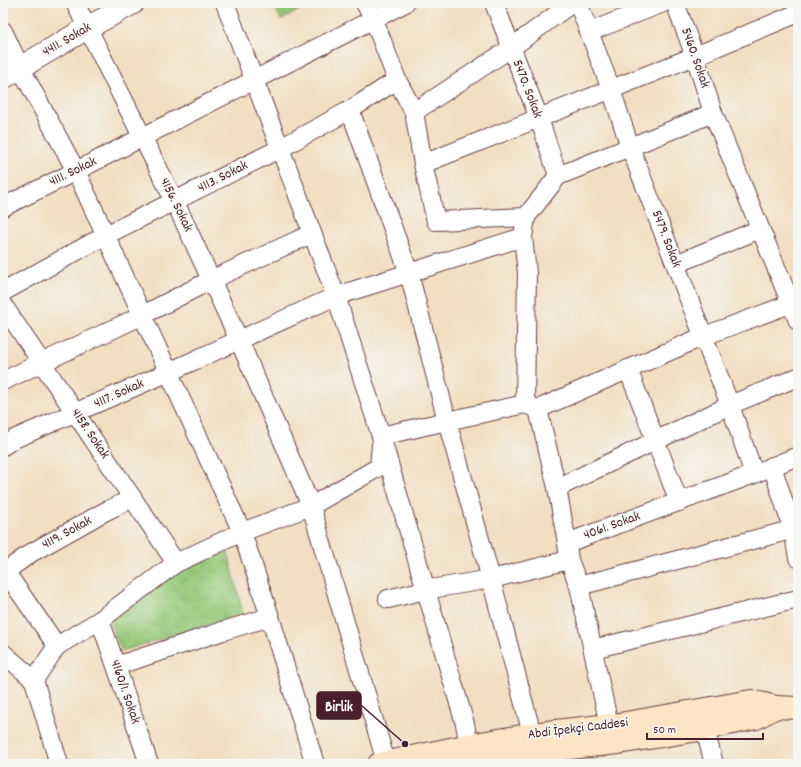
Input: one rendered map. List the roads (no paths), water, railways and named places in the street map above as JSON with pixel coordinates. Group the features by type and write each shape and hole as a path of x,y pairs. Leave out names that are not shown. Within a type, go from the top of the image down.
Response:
{"main road":[{"name":"Abdi İpekçi Caddesi","path":"541,750 610,725 751,701 776,707 798,708"},
{"name":"Abdi İpekçi Caddesi","path":"383,763 618,743 756,718 776,707"}],"street":[{"name":"4156. Sokak","path":"75,3 175,202 239,340 311,506 383,763"},
{"name":"4411. Sokak","path":"12,72 133,3"},
{"path":"225,3 311,234 336,296 381,436 465,724 466,755"},
{"path":"365,3 374,20 396,80 414,112 423,164 436,221 526,217 558,176 713,113"},
{"name":"4111. Sokak","path":"3,207 405,3"},
{"name":"5470. Sokak","path":"494,3 539,118 558,176"},
{"path":"414,112 511,48 572,3"},
{"name":"5479. Sokak","path":"578,3 611,89 630,148 704,336 754,474"},
{"path":"589,32 663,3"},
{"name":"5460. Sokak","path":"675,3 695,56 713,113 760,229 794,302 798,321"},
{"path":"423,164 695,56 795,12"},
{"path":"3,31 12,72 76,171 242,532 315,764"},
{"name":"4113. Sokak","path":"3,292 106,235 279,149 350,110 396,80"},
{"path":"350,110 409,273 447,420 491,579 541,750"},
{"name":"4061. Sokak","path":"526,217 523,237 527,273 531,407 557,488 567,543 754,474 798,456"},
{"path":"676,264 760,229"},
{"path":"3,381 143,315 211,280 311,234"},
{"path":"169,372 336,296 523,237"},
{"path":"381,436 447,420 531,407 628,369 704,336 794,302"},
{"name":"4158. Sokak","path":"3,305 176,563"},
{"path":"628,369 679,502"},
{"name":"4117. Sokak","path":"3,446 14,439 169,372"},
{"path":"557,488 730,405 798,376"},
{"path":"34,680 57,646 100,620 176,563 242,532 311,506 379,467 381,436"},
{"path":"772,466 795,529 798,558"},
{"name":"4119. Sokak","path":"4,571 31,553 104,512 133,498"},
{"path":"579,586 795,529"},
{"path":"567,543 569,560 579,586 610,725"},
{"path":"388,599 425,590 491,579 569,560"},
{"path":"4,571 57,646"},
{"path":"593,649 798,598"},
{"path":"116,666 270,617"},
{"name":"4160/1. Sokak","path":"100,620 149,764"},
{"path":"3,653 34,680 59,764"},
{"path":"705,728 714,764"}],"place":[{"name":"Birlik","path":"405,744"}]}
